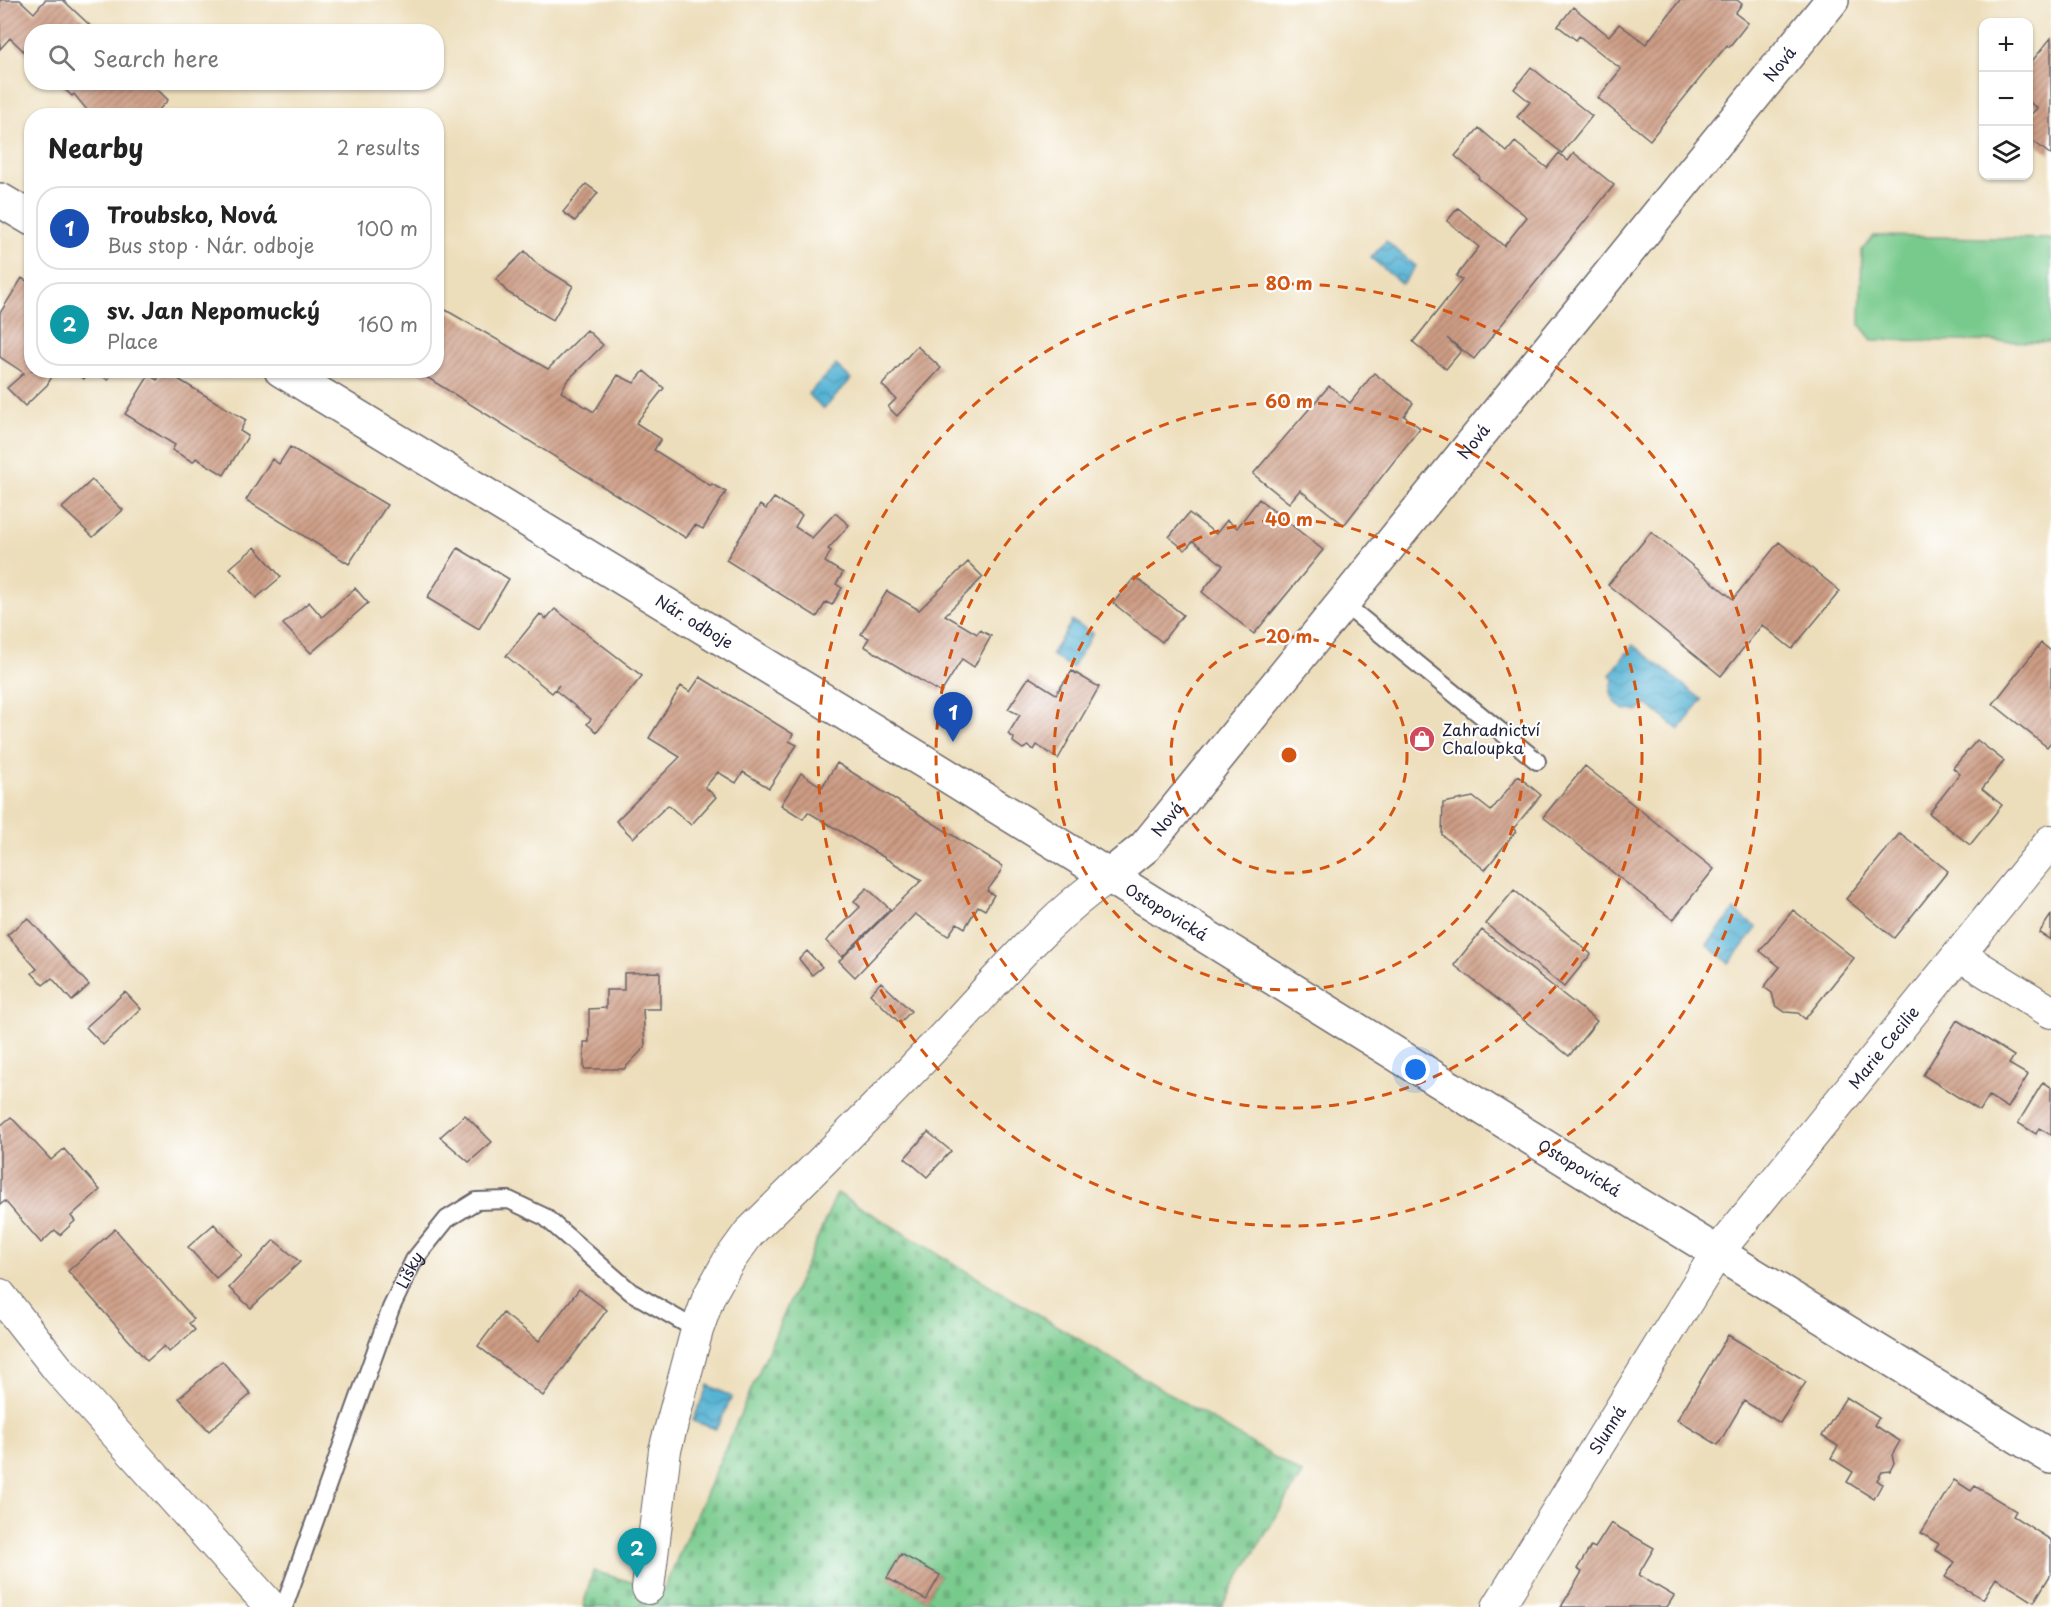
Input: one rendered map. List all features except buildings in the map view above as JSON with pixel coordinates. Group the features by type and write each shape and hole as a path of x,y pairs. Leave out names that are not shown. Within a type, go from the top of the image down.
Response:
{"street":[{"name":"Nová","path":"1109,876 1145,847 1832,0"},
{"path":"0,200 24,214"},
{"name":"Nár. odboje","path":"293,378 1109,876"},
{"name":"Marie Cecilie","path":"1717,1253 2051,841"},
{"path":"648,1588 665,1450 696,1330 709,1296 728,1262 749,1233 902,1080 1041,932 1078,899 1109,876"},
{"name":"Ostopovická","path":"1109,876 2051,1457"},
{"path":"1960,956 2051,1012"},
{"name":"Slunná","path":"1498,1607 1717,1253"},
{"path":"0,1295 58,1369 271,1607"}],"lane":[{"path":"1344,604 1537,761"},
{"name":"Lišky","path":"284,1607 391,1308 414,1260 447,1219 476,1201 509,1200 527,1208 545,1217 631,1292 696,1330"}],"green space":[{"path":"1874,236 2051,239 2051,342 1872,340 1860,325 1862,250"},
{"path":"837,1193 1302,1474 1221,1607 583,1607 593,1571 663,1591","holes":["901,1554 940,1575 926,1600 888,1578"]}],"water":[{"path":"1386,241 1416,266 1402,284 1371,258"},
{"path":"836,365 851,379 824,409 808,394"},
{"path":"1072,621 1093,633 1072,668 1051,655"},
{"path":"1633,645 1702,700 1679,730 1647,704 1638,711 1625,710 1614,701 1611,688 1614,679 1610,675"},
{"path":"1734,910 1757,928 1729,963 1707,945"},
{"path":"708,1385 732,1397 716,1429 693,1421"}],"place":[{"name":"Zahradnictví Chaloupka","path":"1422,739"},
{"name":"Troubsko, Nová","path":"953,742"},
{"name":"sv. Jan Nepomucký","path":"637,1578"}]}
